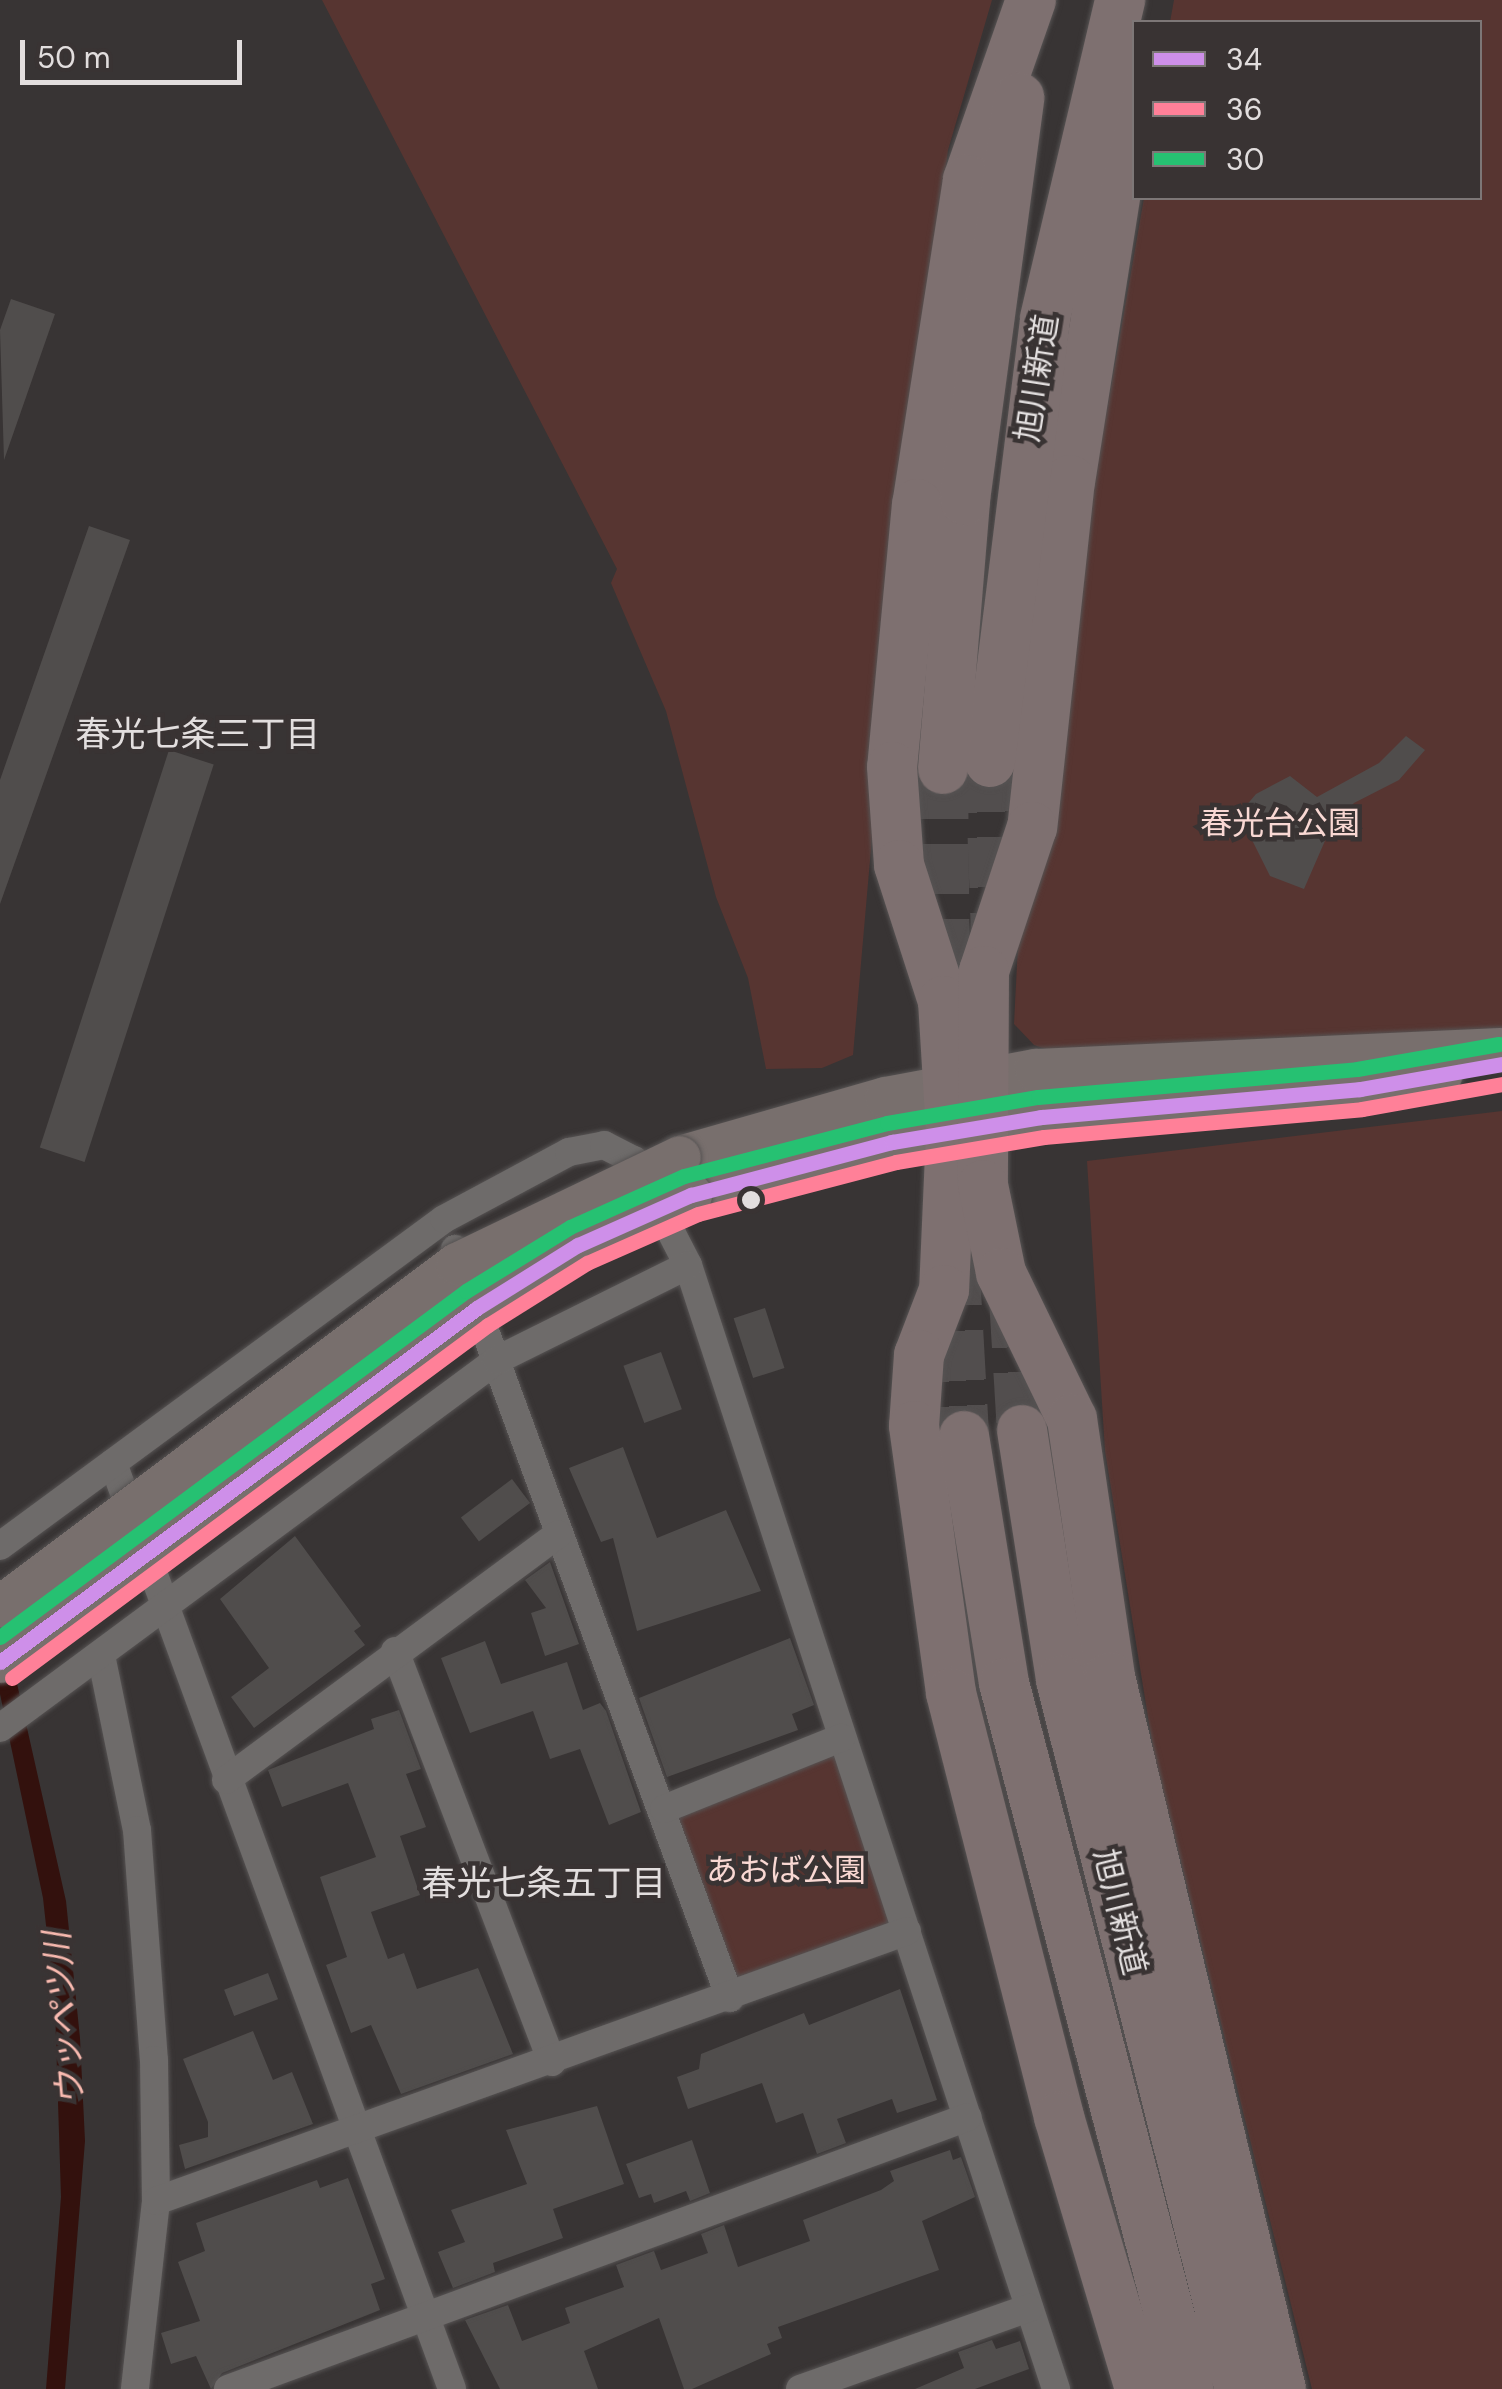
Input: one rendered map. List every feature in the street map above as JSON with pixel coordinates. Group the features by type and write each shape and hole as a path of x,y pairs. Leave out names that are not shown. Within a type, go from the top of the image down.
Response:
{"highway":[{"name":"旭川新道","path":"1031,0 966,500 966,766 1045,318 1120,0"},
{"path":"1031,0 968,180 918,504 892,767 898,865 943,1001 1001,1273 1072,1419 1110,1677 1281,2389"},
{"path":"1132,91 1070,480 1032,828 984,972 944,1290 919,1356 914,1426 951,1693 1059,2117 1140,2389"},
{"name":"旭川新道","path":"1022,1430 1061,1680 1240,2389"},
{"name":"旭川新道","path":"964,1436 1004,1683 1189,2389"}],"main road":[{"path":"966,1106 1036,1070 1502,1048"},
{"path":"0,1608 457,1264 686,1176 966,1106 1360,1089 1502,1064"},
{"path":"0,1662 477,1308 686,1176"}],"street":[{"path":"0,1546 444,1219 569,1152 604,1144 650,1178 688,1265 1056,2389"},
{"path":"444,1219 558,1534 664,1809 730,1998"},
{"path":"0,1728 496,1360 688,1265"},
{"path":"113,1463 170,1604 226,1780 360,2130 452,2389"},
{"path":"226,1780 395,1651 558,1534"},
{"path":"395,1651 552,2062"},
{"path":"93,1661 137,1830 156,2201 135,2389"},
{"path":"664,1809 841,1738"},
{"path":"156,2201 552,2062 907,1931"},
{"path":"228,2389 427,2320 968,2116"},
{"path":"800,2389 1029,2308"}],"green space":[{"path":"322,0 992,0 948,150 893,597 853,1055 822,1068 766,1069 748,978 716,897 666,711 611,583 617,569"},
{"name":"春光台公園","path":"1174,0 1502,0 1502,1037 1066,1056 1034,1045 1014,1024 1019,925 1057,830 1089,512 1144,200 1482,200 1482,20 1170,20"},
{"path":"1502,1111 1502,2389 1312,2389 1154,1754 1105,1451 1087,1161"},
{"name":"あおば公園","path":"841,1738 907,1931 727,1993 660,1800"}],"water":[{"name":"ウッペツ川","path":"0,1608 66,1901 80,2038 85,2141 65,2389 46,2389 61,2197 55,2007 43,1898 0,1694"}],"building":[{"path":"11,299 55,314 4,460 0,330"},
{"path":"89,526 130,540 0,904 0,780"},
{"path":"1406,736 1425,750 1399,780 1354,803 1331,827 1304,889 1270,876 1239,814 1256,794 1290,776 1317,797 1379,763"},
{"path":"169,750 214,765 85,1162 40,1148"},
{"path":"765,1308 784,1368 753,1378 734,1318"},
{"path":"661,1352 682,1409 644,1423 623,1366"},
{"path":"623,1447 657,1538 726,1510 761,1591 637,1631 613,1538 601,1542 569,1468"},
{"path":"512,1479 530,1503 479,1541 461,1518"},
{"path":"295,1536 361,1626 354,1631 365,1645 254,1728 231,1697 269,1668 220,1599"},
{"path":"550,1562 579,1644 545,1656 531,1613 546,1608 525,1580"},
{"path":"790,1638 814,1705 792,1714 798,1730 667,1777 639,1698"},
{"path":"485,1641 501,1684 567,1662 583,1710 600,1703 606,1711 641,1812 609,1825 580,1749 550,1759 533,1711 470,1733 441,1658"},
{"path":"399,1710 421,1769 406,1774 426,1827 400,1836 420,1895 371,1912 388,1959 404,1953 417,1989 478,1968 513,2054 401,2094 371,2025 351,2033 326,1965 347,1957 320,1877 376,1857 348,1783 282,1807 268,1770 374,1729 371,1719"},
{"path":"268,1973 278,1999 234,2016 224,1990"},
{"path":"900,1989 937,2100 897,2113 892,2099 837,2119 846,2143 817,2154 803,2113 776,2123 762,2083 688,2109 677,2077 699,2069 701,2054 804,2013 809,2025"},
{"path":"253,2031 273,2080 292,2072 313,2124 185,2169 179,2145 208,2137 208,2122 183,2059"},
{"path":"597,2106 624,2184 553,2209 563,2238 493,2263 495,2272 453,2288 438,2252 465,2242 451,2210 527,2184 506,2130"},
{"path":"692,2140 710,2193 690,2201 686,2191 654,2203 651,2194 639,2198 626,2164"},
{"path":"950,2150 953,2160 961,2157 975,2197 922,2221 939,2270 778,2327 782,2338 767,2344 771,2354 692,2389 684,2389 659,2318 584,2351 598,2389 500,2389 465,2320 508,2305 522,2341 570,2323 565,2308 624,2287 616,2265 654,2251 661,2270 708,2253 701,2234 724,2225 738,2267 810,2241 803,2220 881,2190 894,2181 890,2171"},
{"path":"348,2178 385,2279 371,2284 380,2310 222,2373 211,2389 196,2356 171,2364 161,2333 200,2321 178,2262 205,2251 196,2223 317,2180 320,2188"},
{"path":"992,2340 996,2349 1020,2341 1029,2369 975,2389 915,2389 964,2368 958,2352"}],"tunnel":[{"path":"990,762 996,932"},
{"path":"943,769 945,991"},
{"path":"954,1256 964,1436"},
{"path":"1014,1297 1022,1430"}],"transit line":[{"name":"30","path":"0,1637 466,1291 570,1227 684,1176 887,1123 1038,1097 1357,1069 1499,1044"},
{"name":"34","path":"0,1662 477,1308 578,1245 691,1195 892,1142 1041,1117 1360,1089 1502,1064"},
{"name":"36","path":"12,1678 488,1325 587,1263 698,1214 896,1162 1044,1137 1362,1109 1502,1084"}],"district":[{"name":"春光七条三丁目","path":"198,734"},
{"name":"春光七条五丁目","path":"544,1883"}]}
